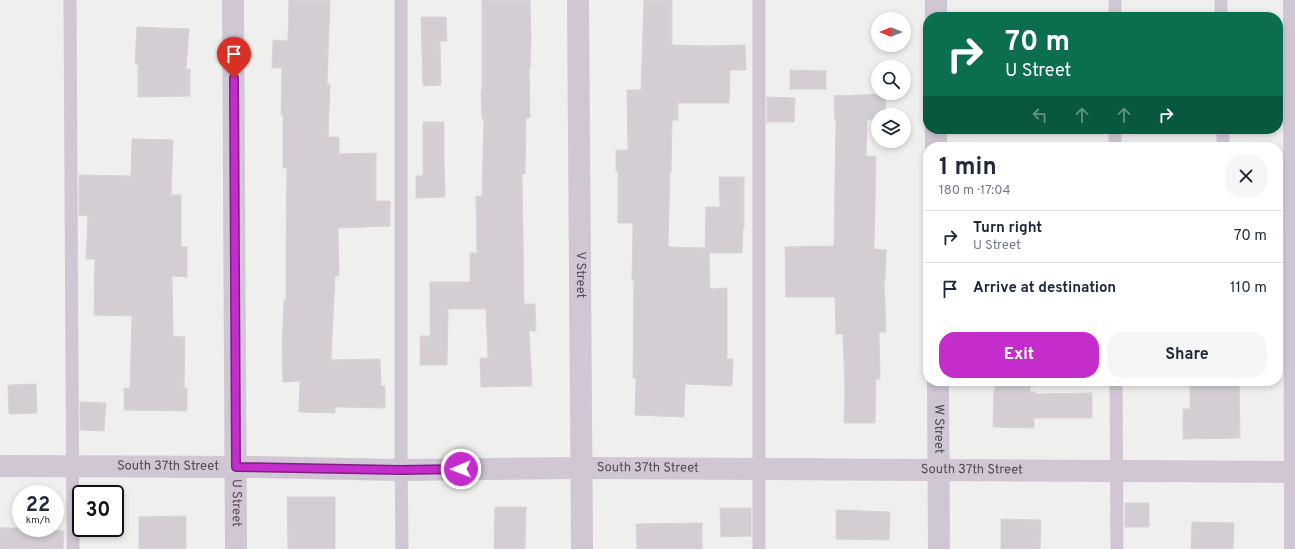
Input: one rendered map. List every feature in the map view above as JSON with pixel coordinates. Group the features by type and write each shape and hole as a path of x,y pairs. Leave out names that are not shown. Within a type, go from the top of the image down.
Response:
{"street":[{"name":"U Street","path":"233,0 236,549"},
{"name":"V Street","path":"578,0 582,549"},
{"path":"936,0 936,12"},
{"path":"1294,0 1295,549"},
{"name":"W Street","path":"938,386 939,549"},
{"name":"South 37th Street","path":"0,466 236,467 401,470 582,468 1295,472"}],"lane":[{"path":"70,0 73,549"},
{"path":"401,0 402,549"},
{"path":"759,0 759,549"},
{"path":"1115,0 1115,12"},
{"path":"1221,0 1221,12"},
{"path":"1116,386 1117,549"}],"building":[{"path":"289,0 330,0 327,84 330,84 328,137 339,137 339,154 376,153 376,201 390,201 390,226 338,228 339,276 335,276 331,360 380,359 381,386 385,386 385,408 335,407 335,413 299,412 300,381 283,382 282,349 284,300 286,300 287,168 283,168 283,115 281,115 282,68 272,68 273,40 288,41"},
{"path":"482,0 530,0 530,118 526,118 525,174 522,174 524,304 535,304 536,331 529,331 532,386 481,387 480,358 488,358 486,309 448,309 447,365 420,365 420,336 430,336 430,282 470,282 470,253 477,253 476,196 482,196 484,119 482,119 481,90"},
{"path":"644,0 672,0 672,45 745,45 746,70 730,70 729,103 678,103 678,120 672,120 668,247 705,248 706,207 720,207 719,177 744,177 744,227 742,253 709,253 710,289 727,288 727,359 733,359 732,386 685,384 684,417 635,415 636,378 633,378 633,223 618,223 618,171 616,171 616,150 628,150 627,90 641,90"},
{"path":"421,17 446,17 447,41 440,41 441,85 423,86"},
{"path":"137,27 189,29 186,69 190,69 190,96 138,97 138,64 135,64"},
{"path":"790,70 826,71 826,89 790,89"},
{"path":"871,95 871,100 885,100 886,108 871,108 871,120 867,120 866,156 876,156 874,249 886,250 884,280 886,332 879,332 880,379 876,379 875,423 844,423 845,392 843,334 836,334 835,297 786,297 785,247 834,246 836,121 834,96"},
{"path":"767,97 795,98 794,122 767,122"},
{"path":"423,122 444,122 445,197 416,198 416,176 423,176"},
{"path":"132,139 173,140 171,195 181,195 181,247 187,247 187,277 172,276 173,336 185,337 184,388 187,388 187,411 124,410 124,388 130,388 132,316 94,315 95,259 86,259 88,216 79,215 79,175 131,176"},
{"path":"36,384 37,413 9,414 8,385"},
{"path":"995,386 1030,386 1030,392 1035,392 1035,394 1092,393 1092,418 1034,418 1034,428 993,427 994,390 995,391"},
{"path":"1190,386 1239,386 1240,438 1183,439 1183,409 1190,409"},
{"path":"80,402 106,403 104,431 80,430"},
{"path":"287,497 335,497 335,549 288,549"},
{"path":"1125,503 1149,503 1149,527 1125,527"},
{"path":"495,507 526,507 525,549 494,549"},
{"path":"720,508 751,508 751,536 721,537"},
{"path":"836,510 890,512 889,540 836,539"},
{"path":"186,516 186,549 139,549 139,517"},
{"path":"1001,519 1041,520 1040,549 1001,549"},
{"path":"1192,522 1234,523 1233,549 1191,549"},
{"path":"702,523 702,549 637,549 636,524"},
{"path":"0,528 12,528 12,537 64,537 63,549 0,549"}],"route":[{"path":"234,78 236,467 401,470 461,469"}]}
